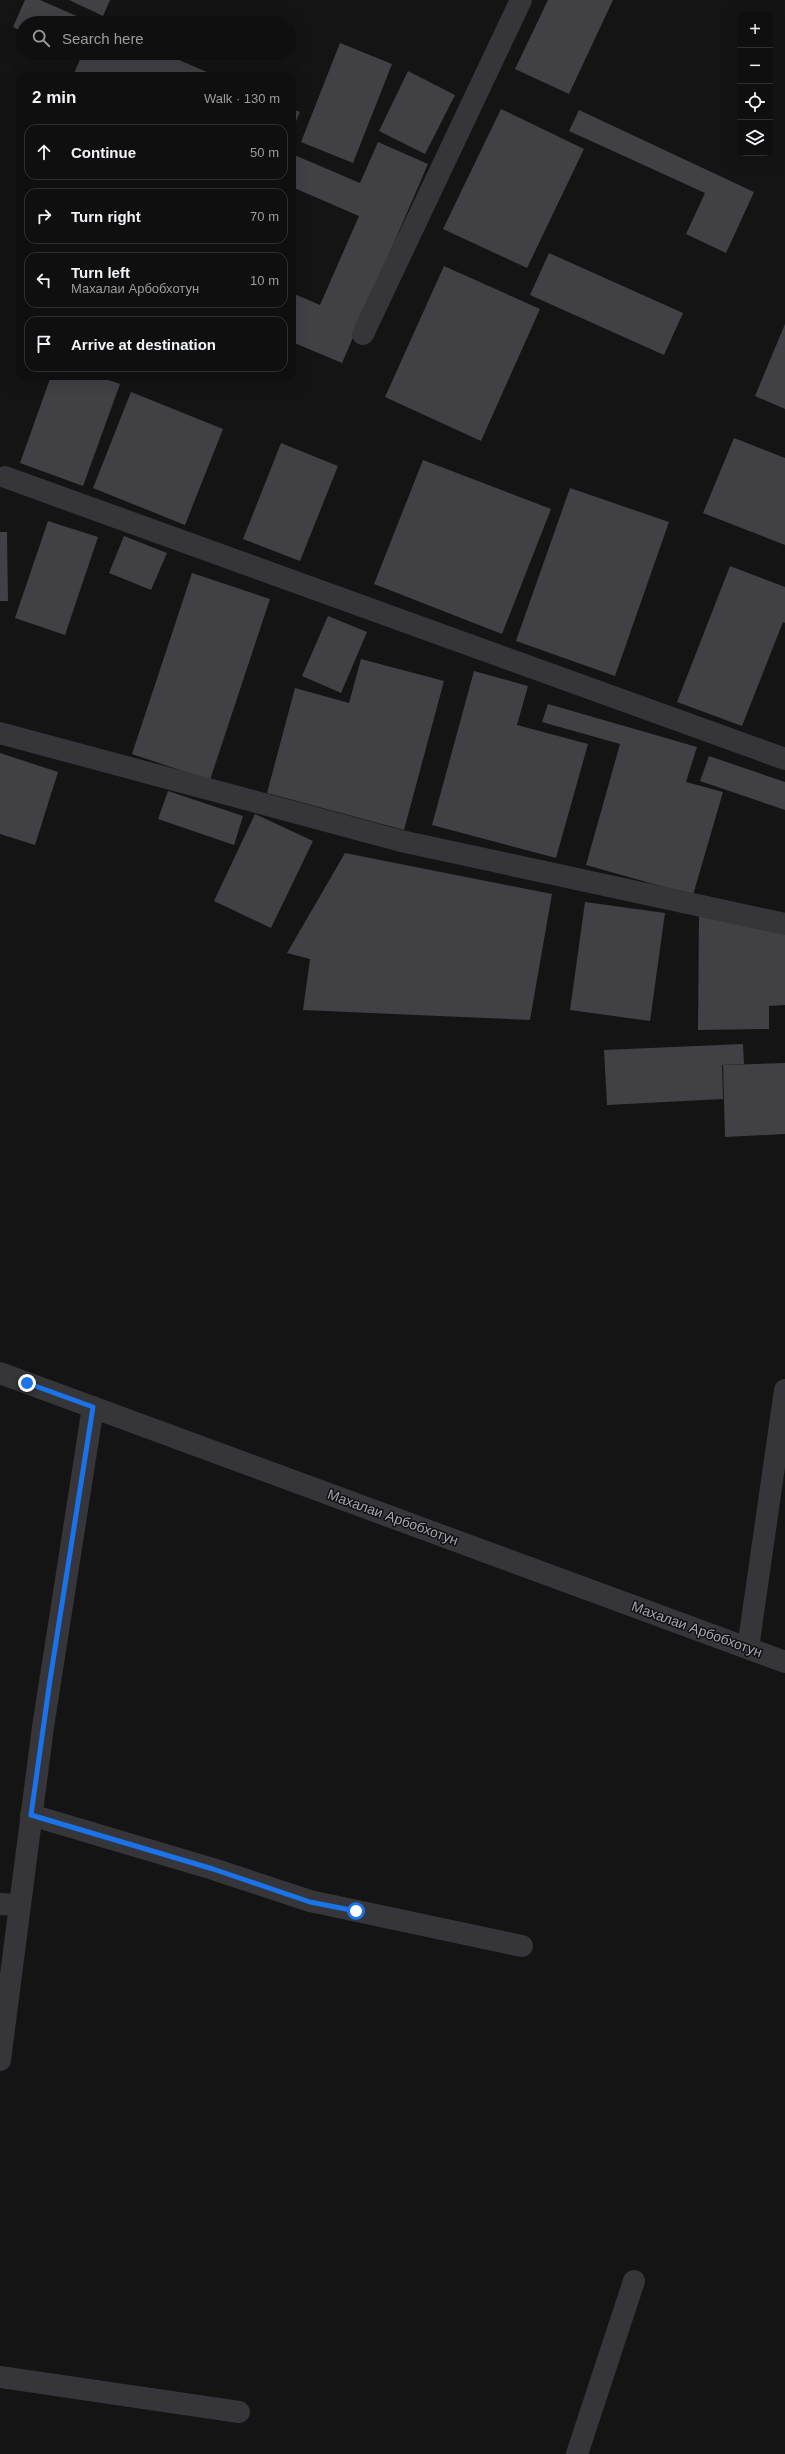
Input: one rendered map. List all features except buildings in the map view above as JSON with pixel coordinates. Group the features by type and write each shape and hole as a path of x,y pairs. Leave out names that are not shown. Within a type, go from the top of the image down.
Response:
{"street":[{"path":"363,334 522,0"},
{"path":"6,478 785,759"},
{"path":"0,734 401,841 785,924"},
{"name":"Махалаи Арбобхотун","path":"0,1373 785,1662"},
{"path":"748,1648 785,1390"},
{"path":"0,2060 10,1904 31,1815 56,1642 93,1407"},
{"path":"31,1815 213,1869 310,1902 522,1946"},
{"path":"577,2454 634,2281"},
{"path":"0,2377 239,2412"}],"route":[{"path":"27,1383 93,1407 66,1572 31,1815 213,1869 310,1902 356,1911"}]}
